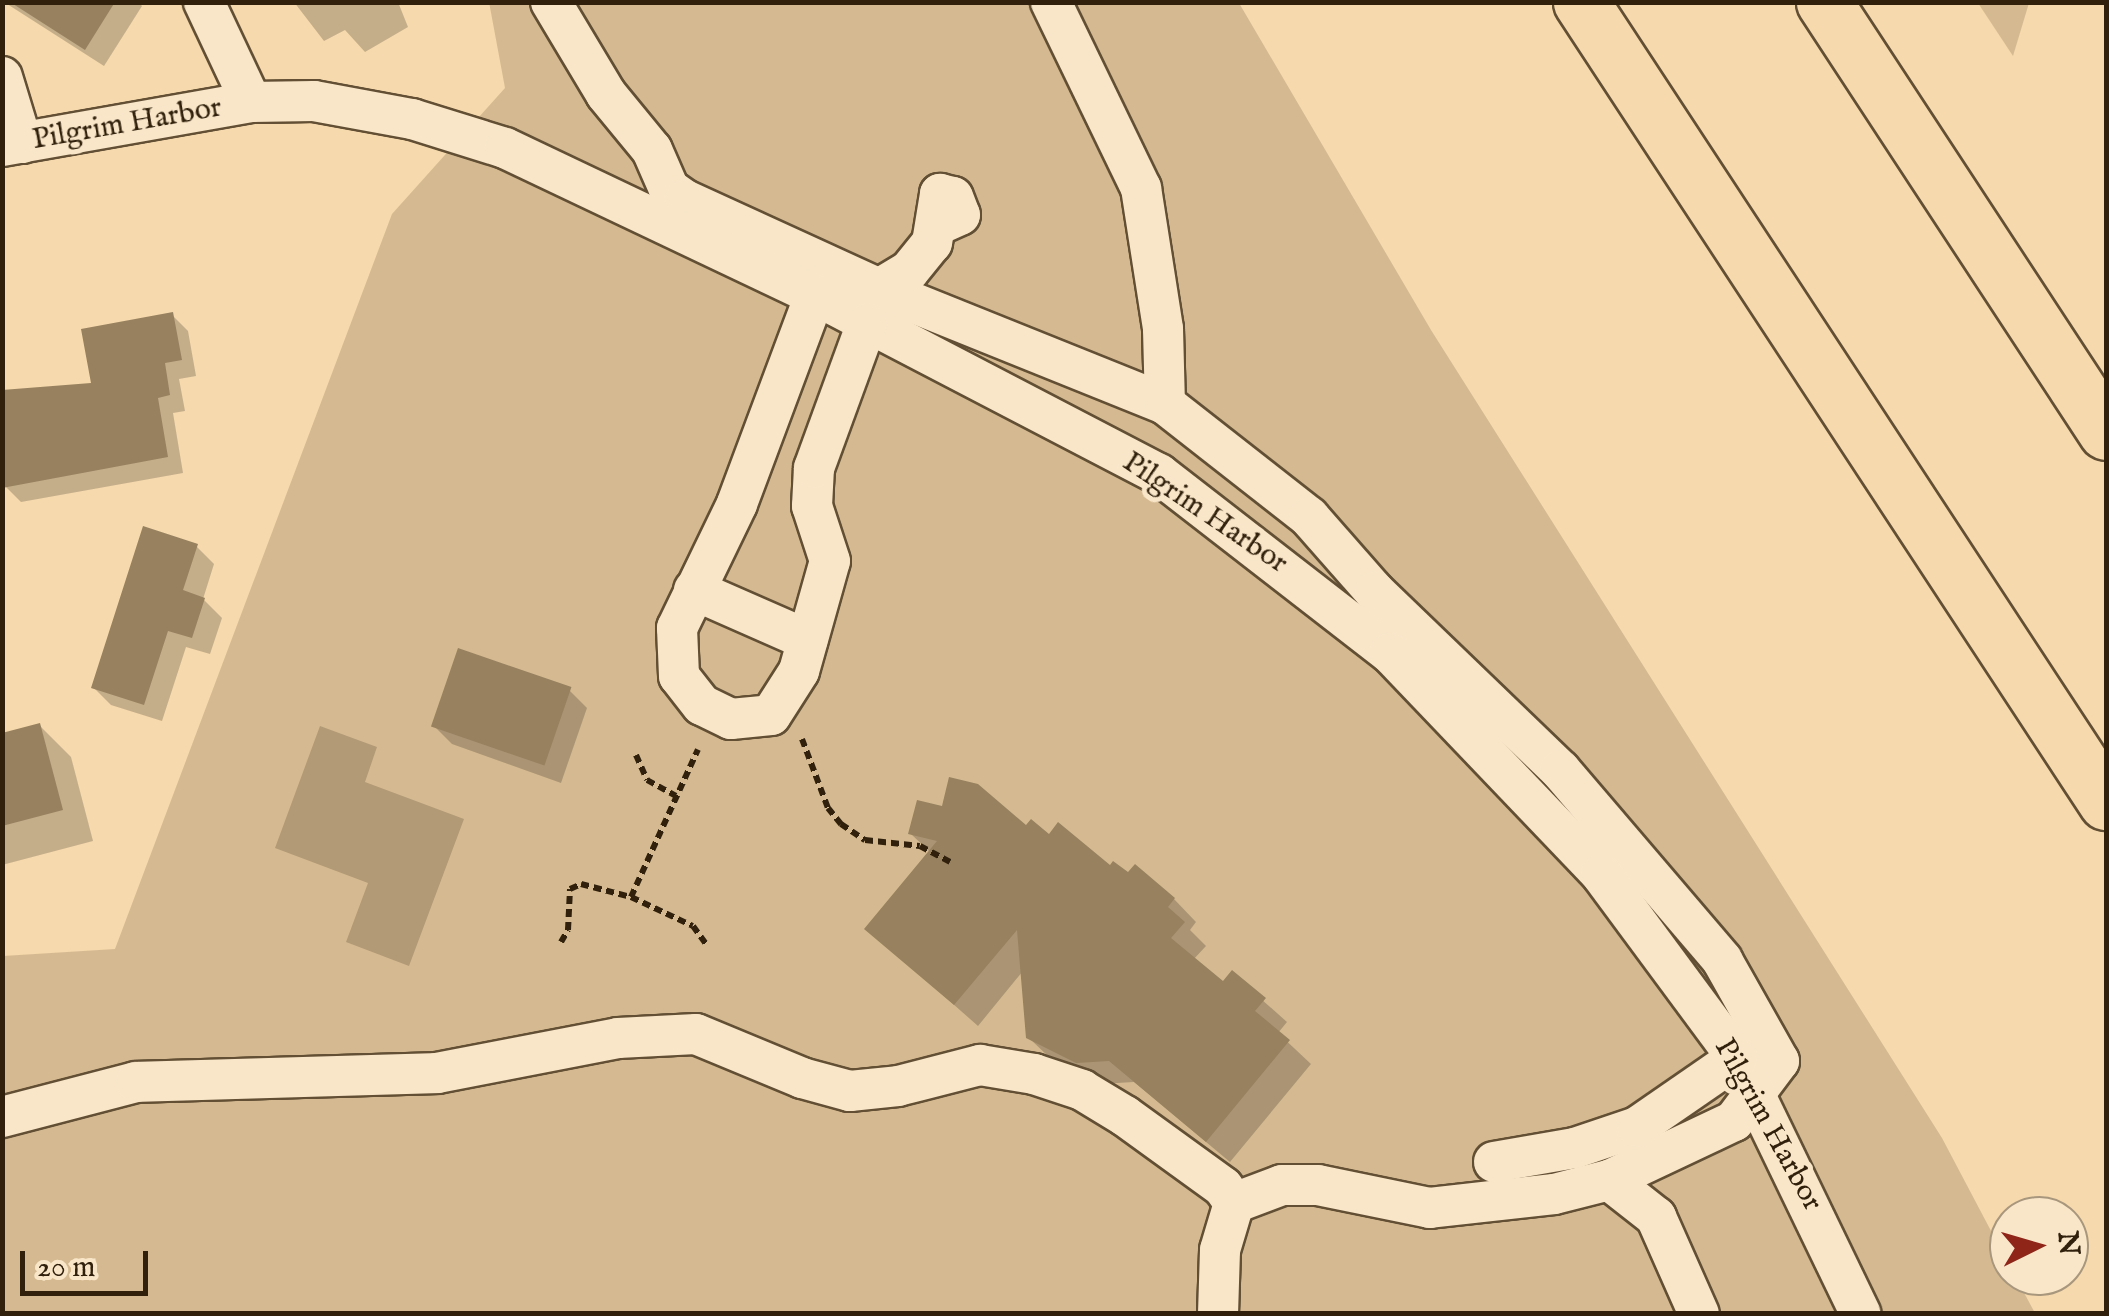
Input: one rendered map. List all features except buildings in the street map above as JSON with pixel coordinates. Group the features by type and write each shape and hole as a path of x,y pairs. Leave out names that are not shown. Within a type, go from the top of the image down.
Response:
{"highway":[{"path":"1582,2 2106,802"},
{"path":"1824,2 2106,432"}],"street":[{"name":"Pilgrim Harbor","path":"204,2 251,102"},
{"path":"551,2 606,94 652,150 669,189 873,306 1165,404 1309,517 1375,592 1560,770 1722,960 1779,1061 1745,1073 1637,1127 1575,1148 1494,1162"},
{"path":"1051,2 1142,188 1163,330 1165,404"},
{"path":"2,77 12,144"},
{"name":"Pilgrim Harbor","path":"12,144 251,102 314,101 412,119 505,148 814,296 873,306 1159,474 1324,596 1390,653 1601,874 1745,1073 1861,1314"},
{"path":"814,296 737,504 677,628 674,667 702,706 752,720 770,716 782,703 808,640 830,560 812,506 814,468 873,306 922,260 940,224"},
{"path":"694,590 808,640"},
{"path":"2,1117 52,1099 154,1080 436,1074 618,1038 696,1034 802,1078 850,1090 898,1086 980,1066 1034,1074 1082,1090 1125,1116 1223,1187 1234,1203"},
{"path":"1234,1203 1282,1185 1318,1184 1430,1208 1554,1194 1609,1180 1734,1122 1745,1073"},
{"path":"1609,1180 1656,1217 1699,1314"},
{"path":"1218,1314 1220,1250 1234,1203"}],"path":[{"path":"782,703 841,824 865,840 920,846 950,862"},
{"path":"631,897 715,711"},
{"path":"636,756 647,780 676,796"},
{"path":"561,942 568,930 570,889 595,885 693,926 707,945"}],"shaded area":[{"path":"489,2 1239,3 1431,330 1942,1138 1989,1227 1989,1296 2026,1296 2035,1313 3,1314 3,956 115,949 392,214 505,88"},
{"path":"1978,3 2029,3 2013,56"},
{"path":"320,726 377,747 365,782 464,819 409,966 346,942 368,883 275,848"}]}
